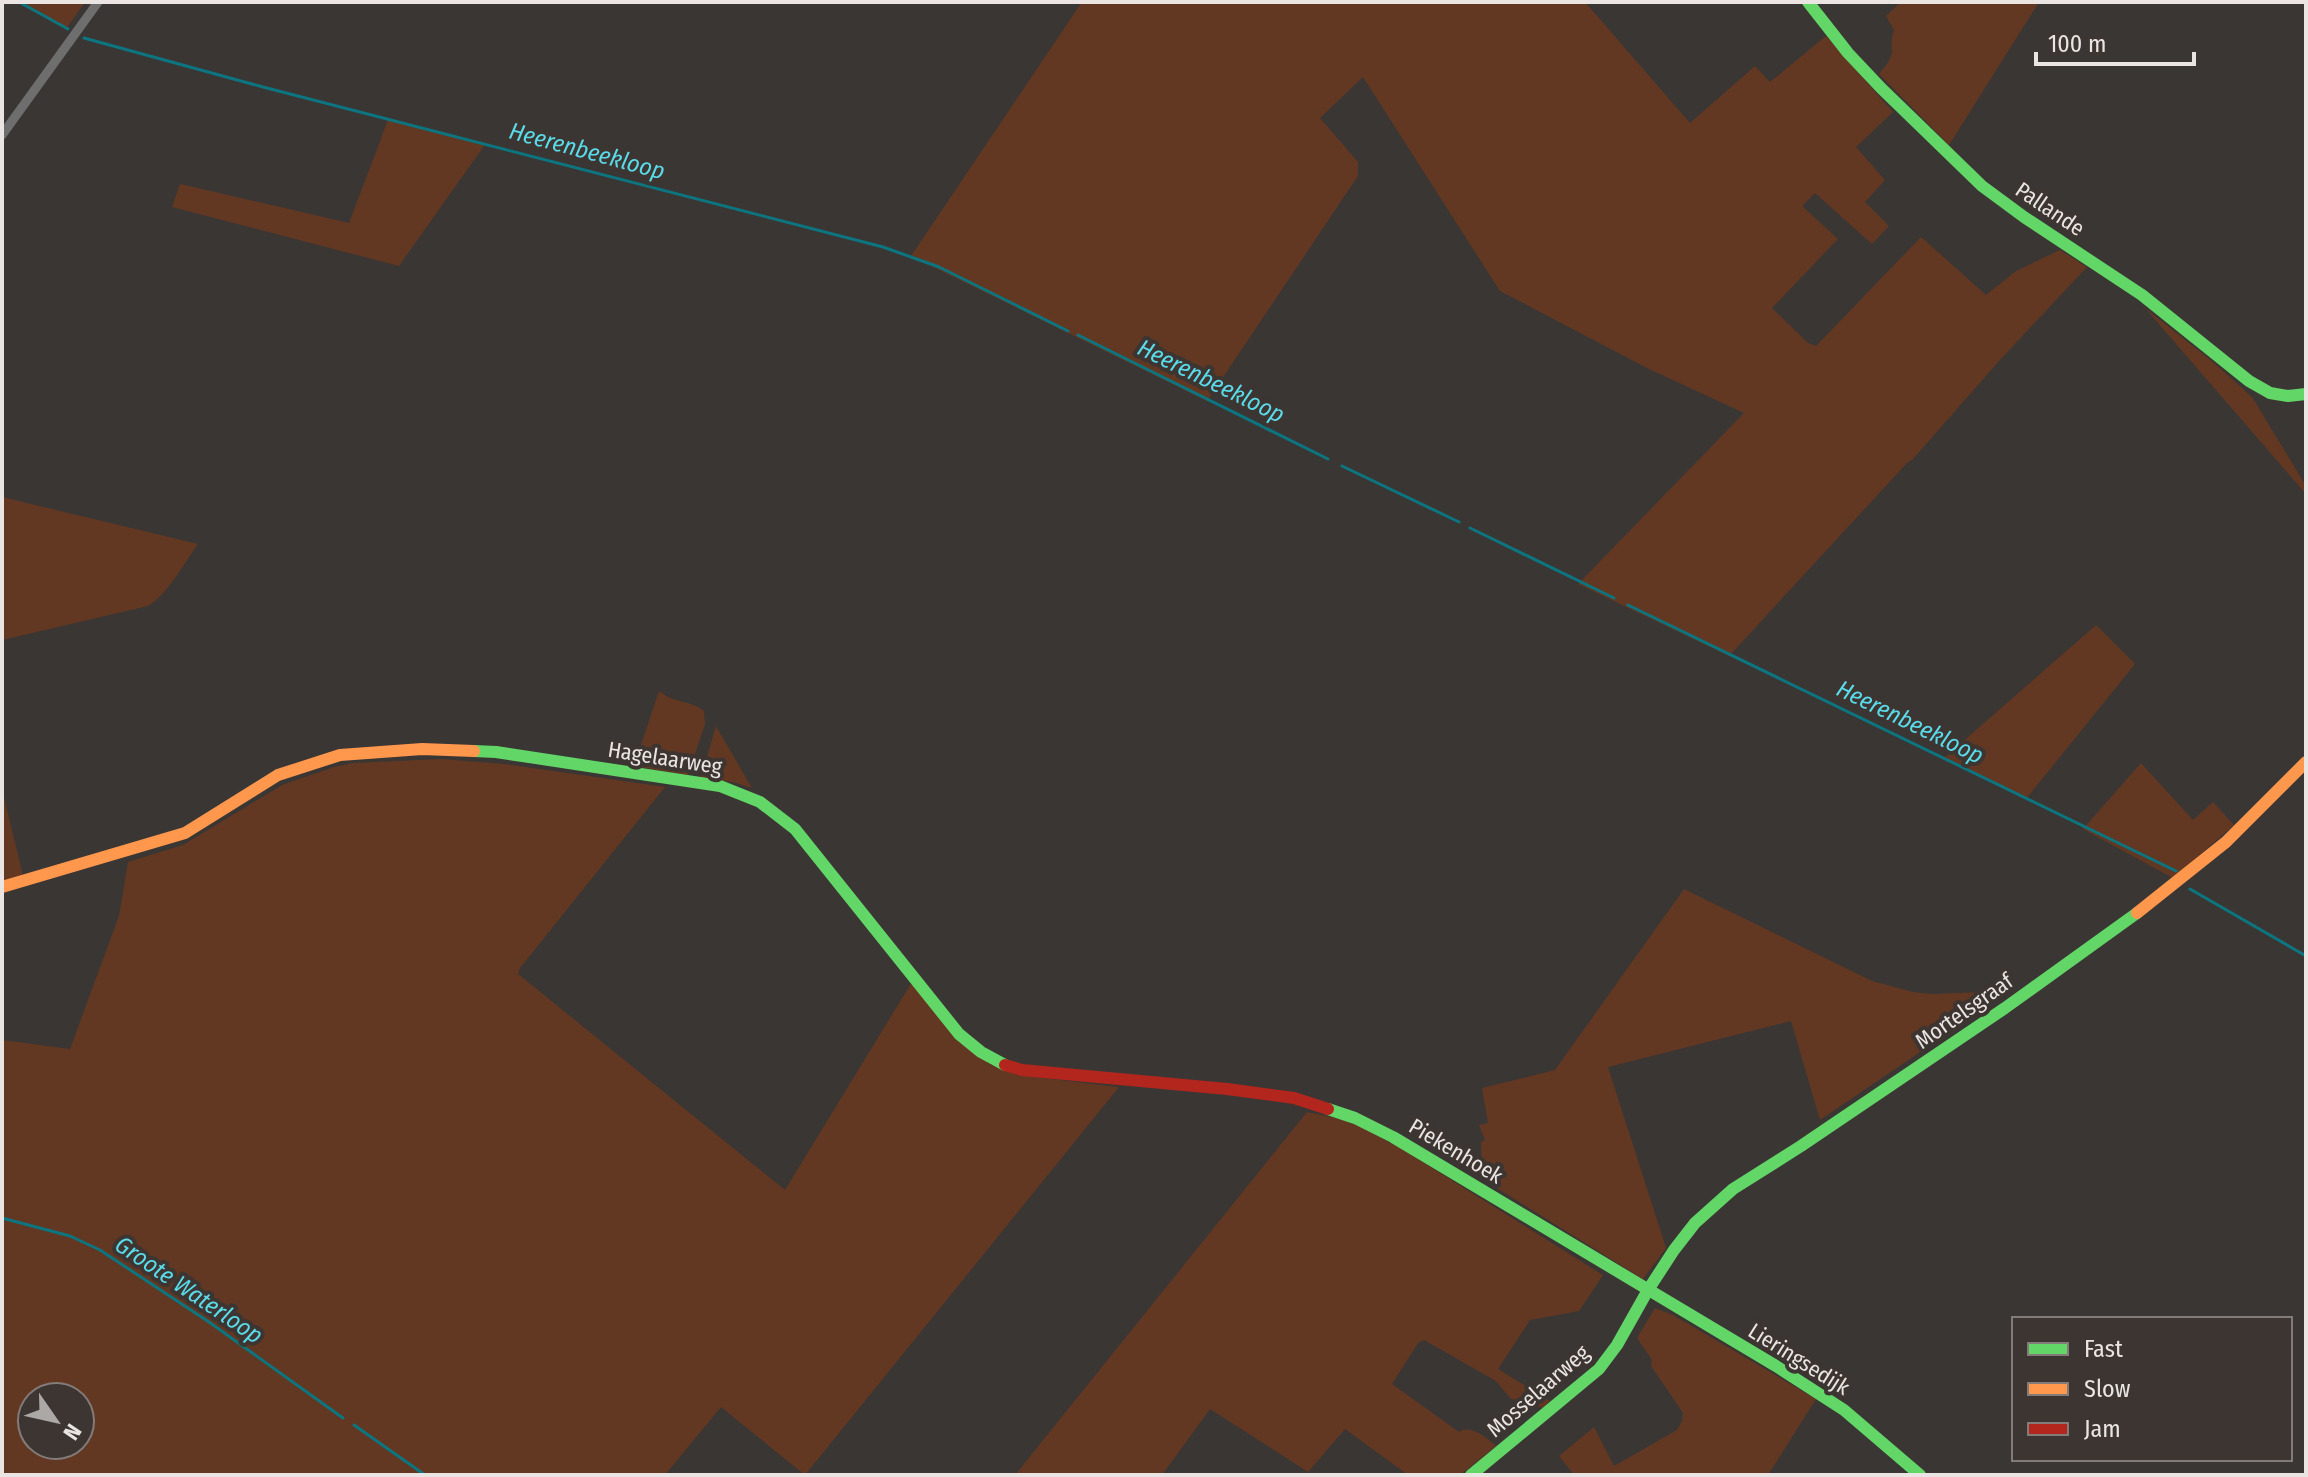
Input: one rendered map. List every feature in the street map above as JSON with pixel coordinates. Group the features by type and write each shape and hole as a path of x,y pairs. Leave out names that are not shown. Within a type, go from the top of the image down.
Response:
{"street":[{"path":"2,135 98,2"},
{"name":"Pallande","path":"1808,2 1848,53 1881,88 1982,186 2142,295 2249,381 2270,393 2288,396 2306,394"},
{"name":"Hagelaarweg","path":"2,887 185,833 278,775 340,755 422,749 496,752 720,786 745,793 766,804 795,829 959,1034 982,1054 1008,1067 1022,1070 1227,1089"},
{"name":"Mortelsgraaf","path":"1648,1290 1695,1223 1733,1189 1992,1017 2136,914 2226,842 2306,762"},
{"name":"Piekenhoek","path":"1227,1089 1294,1098 1355,1118 1393,1137 1648,1290"},
{"name":"Mosselaarweg","path":"1471,1475 1599,1369 1617,1345 1648,1290"},
{"name":"Lieringsedijk","path":"1648,1290 1844,1410 1920,1475"}],"shaded area":[{"path":"19,2 85,2 66,29"},
{"path":"1082,2 1585,2 1690,123 1755,66 1770,82 1826,36 1893,112 1856,147 1885,180 1865,202 1889,226 1872,244 1815,193 1802,206 1838,239 1772,308 1808,343 1816,346 1921,237 1986,295 2016,271 2060,250 2087,267 1729,656 1578,584 1744,413 1647,368 1500,291 1363,77 1320,118 1358,162 1358,176 1207,401 911,256"},
{"path":"1901,2 2039,2 1949,145 1879,74 1892,52 1894,30 1886,16"},
{"path":"388,120 486,143 399,266 172,207 180,184 349,223"},
{"path":"2145,308 2252,397 2306,486 2306,494"},
{"path":"2,497 198,544 169,586 148,606 2,640"},
{"path":"2096,625 2135,664 2026,799 1943,759"},
{"path":"659,691 704,711 705,724 688,775 634,766"},
{"path":"716,726 752,788 701,777"},
{"path":"441,759 504,764 665,787 518,974 785,1190 912,982 989,1064 1017,1075 1119,1087 805,1475 721,1407 665,1475 2,1475 2,1040 70,1049 119,916 128,862 183,845 282,785 353,763"},
{"path":"2141,763 2193,820 2213,802 2234,825 2173,878 2083,829"},
{"path":"2,789 23,876 2,882"},
{"path":"1684,889 1872,981 1932,994 2010,991 1820,1120 1791,1021 1608,1067 1666,1248 1643,1279 1482,1179 1481,1142 1485,1140 1479,1125 1488,1123 1482,1088 1555,1070"},
{"path":"1307,1112 1359,1126 1400,1148 1603,1275 1579,1311 1530,1320 1498,1369 1550,1401 1542,1408 1529,1401 1511,1399 1496,1381 1424,1340 1418,1343 1392,1384 1459,1432 1474,1431 1496,1446 1460,1475 1408,1475 1345,1429 1308,1472 1210,1409 1162,1475 1015,1475"},
{"path":"1655,1308 1673,1315 1816,1399 1768,1475 1574,1475 1559,1456 1594,1427 1614,1466 1677,1430 1683,1413 1651,1366 1652,1360 1637,1338"}],"waterway":[{"name":"Heerenbeekloop","path":"19,2 68,29"},
{"name":"Heerenbeekloop","path":"84,38 883,247 939,267 1068,331"},
{"name":"Heerenbeekloop","path":"1078,335 1328,459"},
{"name":"Heerenbeekloop","path":"1342,466 1459,522"},
{"name":"Heerenbeekloop","path":"1470,528 1614,598"},
{"name":"Heerenbeekloop","path":"1628,605 2176,871"},
{"name":"Heerenbeekloop","path":"2190,889 2306,956"},
{"name":"Groote Waterloop","path":"2,1218 70,1236 100,1250 209,1322 343,1418"},
{"name":"Groote Waterloop","path":"354,1425 425,1475"}],"traffic: fast":[{"path":"1808,2 1848,53 1881,88 1982,186 2142,295 2249,381 2270,393 2288,396 2306,394"},
{"path":"474,751 720,786 760,802 795,829 959,1034 981,1052 1005,1065"},
{"path":"1471,1475 1599,1369 1617,1345 1674,1250 1695,1223 1733,1189 2005,1008 2137,913"},
{"path":"1328,1109 1355,1118 1393,1137 1776,1366 1844,1410 1920,1475"}],"traffic: slow":[{"path":"2,887 185,833 278,775 340,755 422,749 474,751"},
{"path":"2137,913 2226,842 2306,762"}],"traffic: jam":[{"path":"1005,1065 1022,1070 1294,1098 1328,1109"}]}
